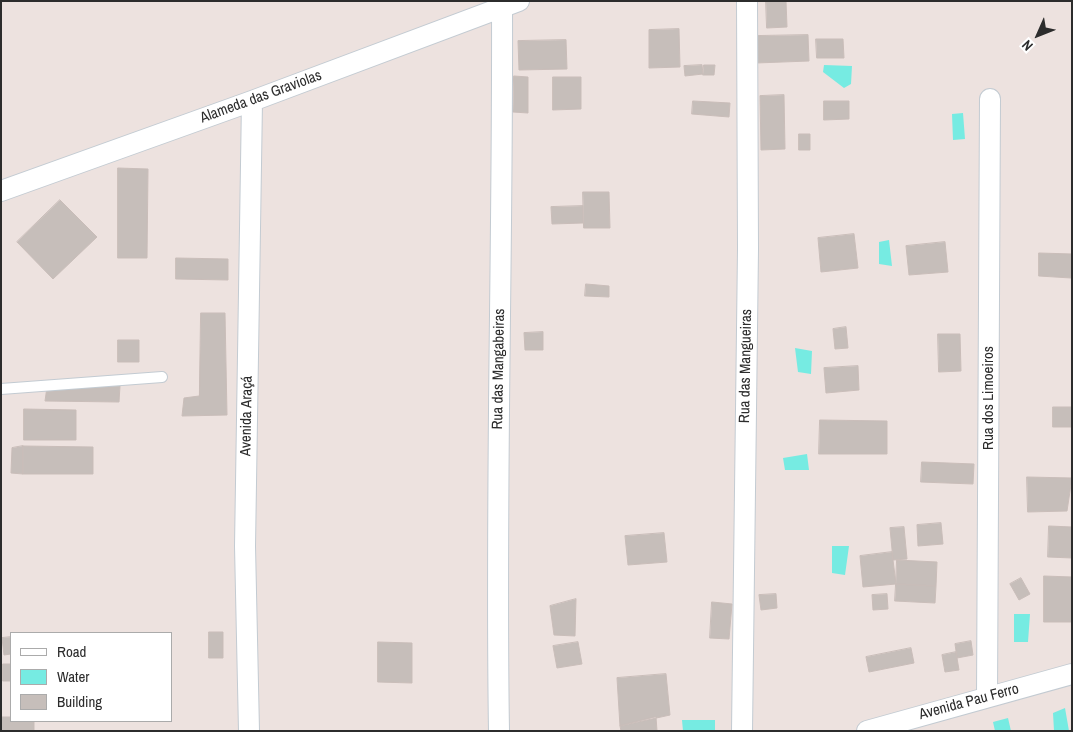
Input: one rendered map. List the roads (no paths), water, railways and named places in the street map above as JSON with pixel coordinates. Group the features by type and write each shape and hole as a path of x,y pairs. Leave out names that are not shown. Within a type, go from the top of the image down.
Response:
{"street":[{"name":"Rua das Mangueiras","path":"742,731 748,259 747,1"},
{"name":"Alameda das Graviolas","path":"1,190 252,101 510,4"},
{"name":"Rua das Mangabeiras","path":"499,731 496,598 502,158 510,4"},
{"name":"Rua dos Limoeiros","path":"987,697 990,99"},
{"name":"Avenida Araçá","path":"249,731 245,546 252,101"},
{"name":"Avenida Pau Ferro","path":"867,731 1072,674"}],"lane":[{"path":"1,388 162,377"}],"water":[{"path":"824,65 852,66 851,84 844,88 823,72"},
{"path":"963,113 965,139 953,140 952,114"},
{"path":"889,240 892,266 879,264 879,242"},
{"path":"795,348 812,351 811,374 798,372"},
{"path":"807,454 809,470 785,470 783,458"},
{"path":"832,546 849,546 845,575 832,573"},
{"path":"1014,614 1030,614 1028,642 1014,642"},
{"path":"1065,708 1069,731 1054,731 1053,713"},
{"path":"1008,718 1011,731 995,731 993,722"},
{"path":"682,720 715,720 715,731 683,731"}]}
